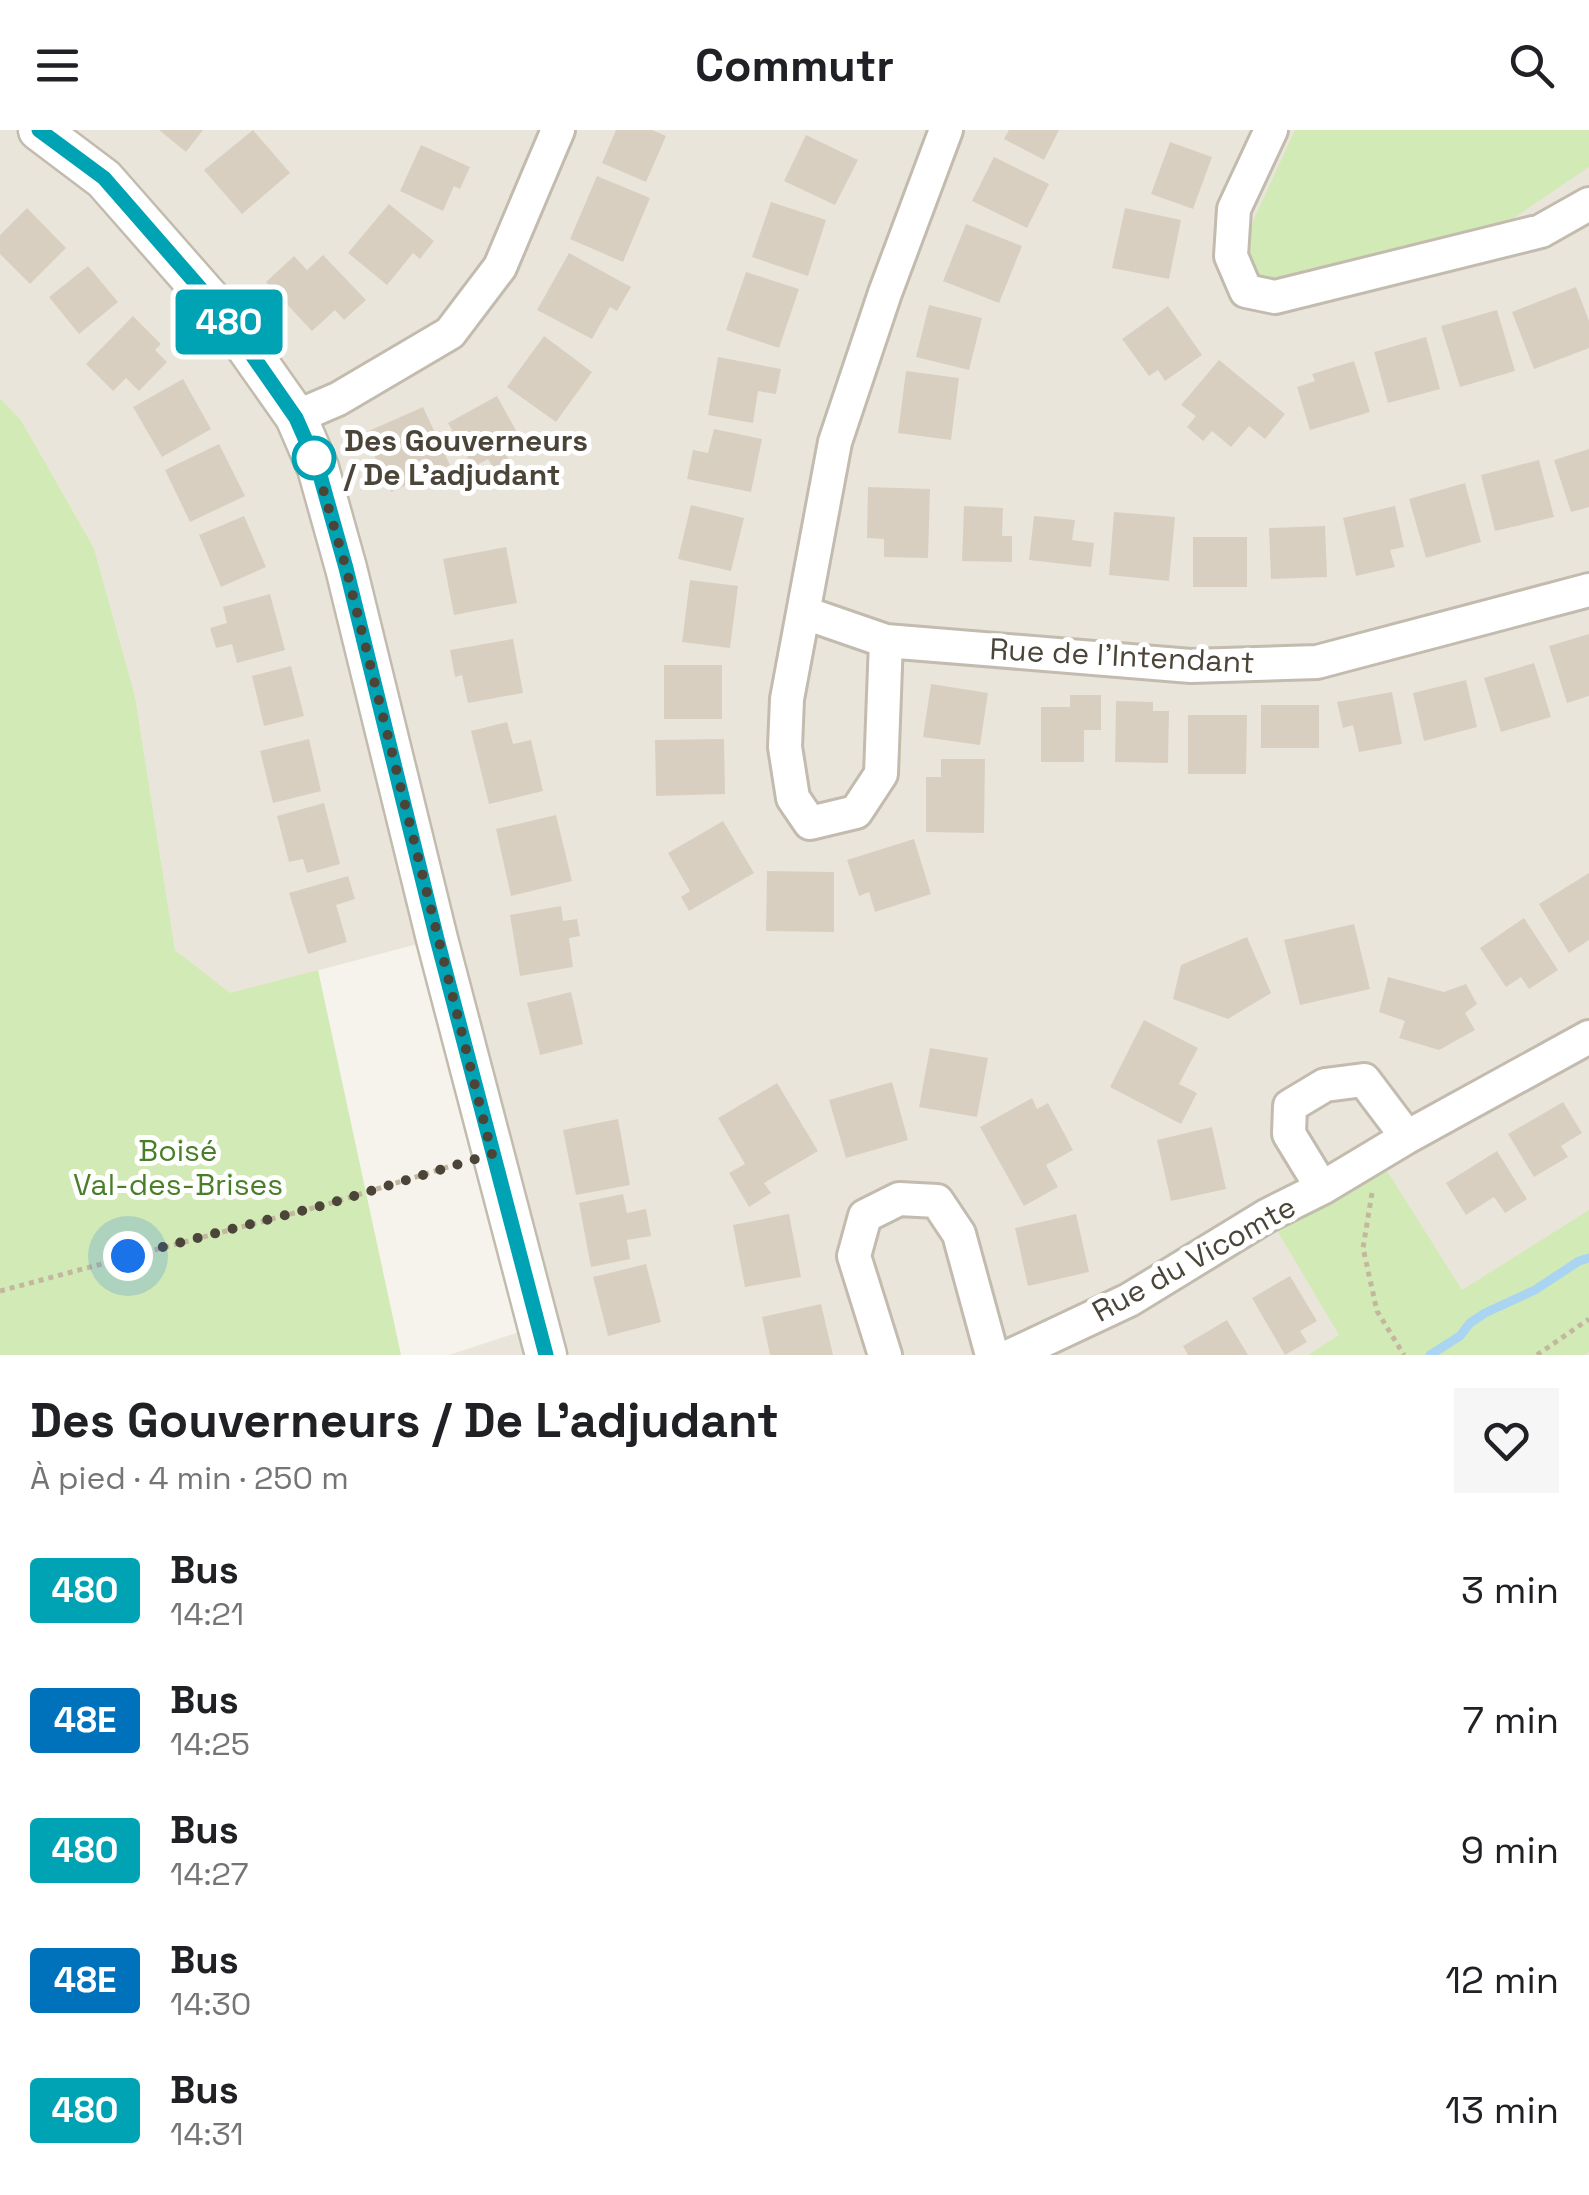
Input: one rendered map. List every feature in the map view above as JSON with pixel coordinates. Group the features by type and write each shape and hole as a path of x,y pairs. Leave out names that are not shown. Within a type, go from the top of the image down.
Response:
{"street":[{"path":"39,130 104,178 227,319 296,418 318,468 546,1355"},
{"path":"296,418 338,399 450,332 500,267 558,130"},
{"path":"886,641 882,774 856,812 810,823 793,798 785,748 787,699 834,442 946,130"},
{"path":"1271,130 1234,209 1232,256 1246,291 1275,297 1541,231 1589,204"},
{"name":"Rue de l'Intendant","path":"805,613 886,641 1191,666 1317,662 1589,590"},
{"name":"Rue du Vicomte","path":"1012,1355 1129,1300 1268,1215 1589,1038"},
{"name":"Rue du Vicomte","path":"1322,1188 1289,1134 1290,1106 1325,1085 1364,1080 1407,1137"},
{"path":"885,1355 854,1256 866,1216 898,1199 937,1201 959,1234 992,1355"}],"path":[{"path":"0,1291 328,1204 492,1154"},
{"path":"1361,1165 1374,1180 1363,1248 1377,1311 1404,1355"},
{"path":"1537,1355 1589,1318"}],"shaded area":[{"path":"0,130 1589,130 1589,1355 449,1355 538,1326 436,939 230,994 175,950 135,696 94,548 21,420 0,398"}],"green space":[{"path":"1295,130 1589,130 1589,167 1512,219 1271,288 1246,257 1253,221"},
{"name":"Boisé Val-des-Brises","path":"0,398 21,420 94,548 135,696 175,950 230,993 318,970 401,1355 0,1355"},
{"path":"1377,1155 1462,1290 1589,1210 1589,1352 1308,1355 1339,1335 1268,1215"}],"building":[{"path":"159,130 203,130 186,152"},
{"path":"253,130 290,173 242,214 204,170"},
{"path":"616,130 652,130 666,136 646,182 602,163"},
{"path":"1009,130 1059,130 1044,160 1004,139"},
{"path":"806,135 858,160 835,205 784,181"},
{"path":"1170,142 1212,157 1193,209 1151,194"},
{"path":"421,145 470,167 460,189 454,186 443,211 400,191"},
{"path":"994,157 1049,184 1027,228 972,201"},
{"path":"597,176 650,198 623,262 570,239"},
{"path":"771,202 826,220 808,276 752,257"},
{"path":"389,204 434,241 420,259 413,253 387,285 348,253"},
{"path":"27,208 66,248 30,284 0,254 0,235"},
{"path":"1125,208 1181,220 1169,279 1112,268"},
{"path":"966,224 1022,246 999,303 943,281"},
{"path":"569,253 631,287 617,311 610,307 592,339 537,310"},
{"path":"323,255 366,300 344,320 335,310 312,331 266,282 294,256 307,270"},
{"path":"88,266 118,302 79,334 49,297"},
{"path":"746,272 799,289 779,348 726,330"},
{"path":"1576,287 1589,321 1589,348 1534,369 1512,312"},
{"path":"929,305 982,318 969,370 916,357"},
{"path":"1168,306 1202,355 1165,381 1158,370 1149,376 1122,339"},
{"path":"1497,310 1515,371 1460,387 1441,326"},
{"path":"133,316 161,344 155,350 167,362 139,391 126,378 113,391 86,364"},
{"path":"544,336 592,372 556,422 507,387"},
{"path":"1426,337 1440,389 1388,403 1374,352"},
{"path":"718,357 781,369 776,394 758,391 753,423 708,415"},
{"path":"1219,360 1285,414 1265,439 1249,426 1231,447 1212,431 1203,441 1187,427 1196,416 1181,405"},
{"path":"1354,361 1370,412 1310,430 1297,387 1315,381 1312,374"},
{"path":"906,371 959,378 951,440 898,433"},
{"path":"183,379 211,429 162,457 133,407"},
{"path":"497,396 519,436 501,446 510,462 495,471 488,459 473,467 448,423"},
{"path":"423,407 450,465 391,492 364,433"},
{"path":"714,429 762,439 751,492 687,479 693,450 708,453"},
{"path":"219,444 245,496 190,522 165,470"},
{"path":"1589,449 1589,507 1571,512 1554,460"},
{"path":"1539,460 1554,517 1495,531 1481,475"},
{"path":"1465,483 1481,542 1426,558 1409,499"},
{"path":"868,487 930,489 928,558 884,557 884,539 867,538"},
{"path":"691,505 744,518 731,571 678,559"},
{"path":"964,506 1003,508 1002,536 1012,536 1012,562 962,561"},
{"path":"1395,506 1404,547 1390,550 1395,567 1356,576 1343,518"},
{"path":"1114,512 1175,517 1169,581 1109,575"},
{"path":"244,516 266,567 221,587 199,535"},
{"path":"1034,516 1075,520 1072,540 1094,543 1091,567 1029,560"},
{"path":"1325,526 1327,577 1271,579 1269,528"},
{"path":"1193,537 1247,537 1247,587 1193,587"},
{"path":"506,547 517,603 454,615 443,559"},
{"path":"690,580 738,586 730,648 682,642"},
{"path":"270,594 285,650 237,663 232,644 216,648 210,628 227,623 223,607"},
{"path":"1589,634 1589,696 1567,703 1549,646"},
{"path":"513,639 523,693 468,703 462,675 455,677 450,650"},
{"path":"1534,663 1551,717 1501,732 1484,678"},
{"path":"664,665 722,665 722,719 664,719"},
{"path":"291,666 304,716 264,726 252,676"},
{"path":"1466,680 1477,727 1424,741 1413,693"},
{"path":"931,684 988,693 980,745 923,737"},
{"path":"1392,692 1402,744 1359,752 1353,725 1343,728 1337,702"},
{"path":"1070,695 1101,695 1101,730 1084,730 1084,762 1041,762 1041,707 1070,707"},
{"path":"1116,701 1153,702 1153,711 1169,711 1168,763 1115,762"},
{"path":"1261,705 1319,705 1319,748 1261,748"},
{"path":"1188,715 1247,715 1246,774 1188,774"},
{"path":"507,722 513,744 531,740 543,791 489,804 471,731"},
{"path":"309,739 321,791 273,803 260,751"},
{"path":"724,739 725,794 656,796 655,740"},
{"path":"941,759 985,759 984,833 926,832 926,777 941,777"},
{"path":"324,803 340,864 307,873 303,859 289,862 277,816"},
{"path":"556,815 572,881 511,896 496,829"},
{"path":"723,821 754,873 689,911 681,897 690,891 668,853"},
{"path":"914,839 931,894 875,912 869,892 859,896 847,860"},
{"path":"767,871 834,872 834,932 766,931"},
{"path":"1589,873 1589,940 1569,953 1539,904"},
{"path":"348,876 355,899 336,905 347,942 308,954 289,893"},
{"path":"561,906 563,921 577,919 580,936 569,938 573,967 520,976 510,915"},
{"path":"1524,918 1558,970 1529,989 1521,977 1506,987 1480,948"},
{"path":"1354,924 1370,989 1300,1005 1284,940"},
{"path":"1247,937 1271,993 1228,1019 1173,999 1181,965"},
{"path":"1388,977 1444,992 1466,984 1477,1004 1465,1013 1475,1030 1439,1050 1399,1038 1405,1021 1379,1012"},
{"path":"571,992 583,1044 540,1055 527,1003"},
{"path":"1144,1020 1198,1048 1179,1084 1197,1093 1181,1124 1110,1087"},
{"path":"930,1048 988,1058 977,1117 919,1107"},
{"path":"892,1082 908,1140 846,1158 829,1100"},
{"path":"777,1083 818,1151 764,1183 771,1193 749,1207 729,1173 745,1164 718,1118"},
{"path":"1032,1098 1037,1109 1048,1103 1073,1150 1046,1165 1058,1187 1024,1206 980,1127"},
{"path":"1563,1102 1582,1133 1561,1146 1568,1157 1534,1177 1508,1134"},
{"path":"618,1119 630,1185 576,1195 563,1130"},
{"path":"1212,1127 1226,1189 1171,1201 1157,1140"},
{"path":"1497,1151 1527,1199 1505,1213 1494,1197 1466,1215 1446,1183"},
{"path":"623,1194 627,1213 646,1209 651,1236 627,1240 630,1259 591,1267 579,1203"},
{"path":"789,1214 801,1277 745,1287 733,1225"},
{"path":"1076,1214 1089,1272 1028,1286 1015,1228"},
{"path":"646,1264 661,1322 608,1336 593,1277"},
{"path":"1290,1276 1317,1321 1300,1331 1307,1342 1285,1355 1252,1298"},
{"path":"821,1304 833,1355 770,1355 762,1317"},
{"path":"1227,1320 1248,1355 1188,1355 1183,1346"}],"waterway":[{"path":"1430,1355 1460,1336 1485,1313 1535,1290 1589,1258"}],"bus line":[{"name":"48O","path":"39,130 104,178 227,319 296,418 318,468 546,1355"}],"place":[{"name":"Des Gouverneurs / De L'adjudant","path":"314,458"}],"route":[{"path":"128,1256 328,1204 492,1154 346,568 314,458"}]}
